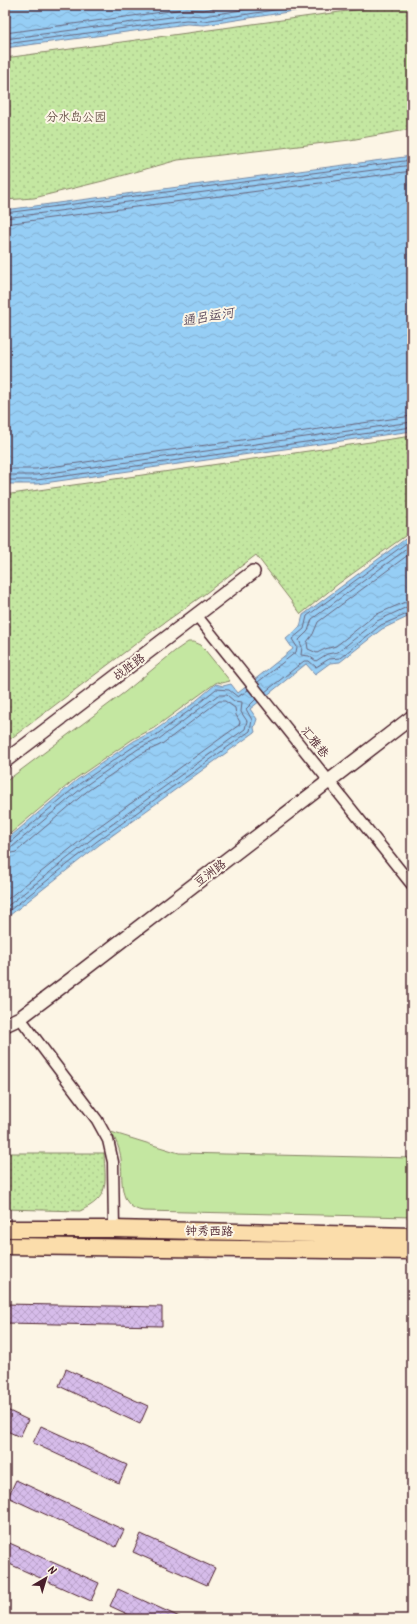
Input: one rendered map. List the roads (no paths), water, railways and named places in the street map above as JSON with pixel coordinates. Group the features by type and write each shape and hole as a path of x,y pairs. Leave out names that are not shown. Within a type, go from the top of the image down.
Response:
{"main road":[{"name":"钟秀西路","path":"5,1229 114,1229 412,1236"},
{"name":"钟秀西路","path":"5,1246 412,1251"}],"street":[{"name":"战胜路","path":"5,761 253,572"},
{"name":"汇雅巷","path":"197,616 412,885"},
{"name":"豆洲路","path":"5,1025 20,1018 76,976 330,782 412,717"},
{"path":"20,1018 97,1120 108,1140 113,1162 114,1229"}],"water":[{"path":"5,5 333,5 204,25 187,24 5,48"},
{"name":"通吕运河","path":"412,156 412,431 37,484 5,484 5,210"},
{"path":"412,534 412,615 382,629 340,662 330,663 315,674 306,664 250,709 257,719 254,728 255,732 99,845 5,919 5,841 77,780 134,741 154,731 191,705 216,684 223,686 231,684 238,693 293,649 286,639 300,627 303,615"}],"park label":[{"name":"分水岛公园","path":"76,117"}]}
